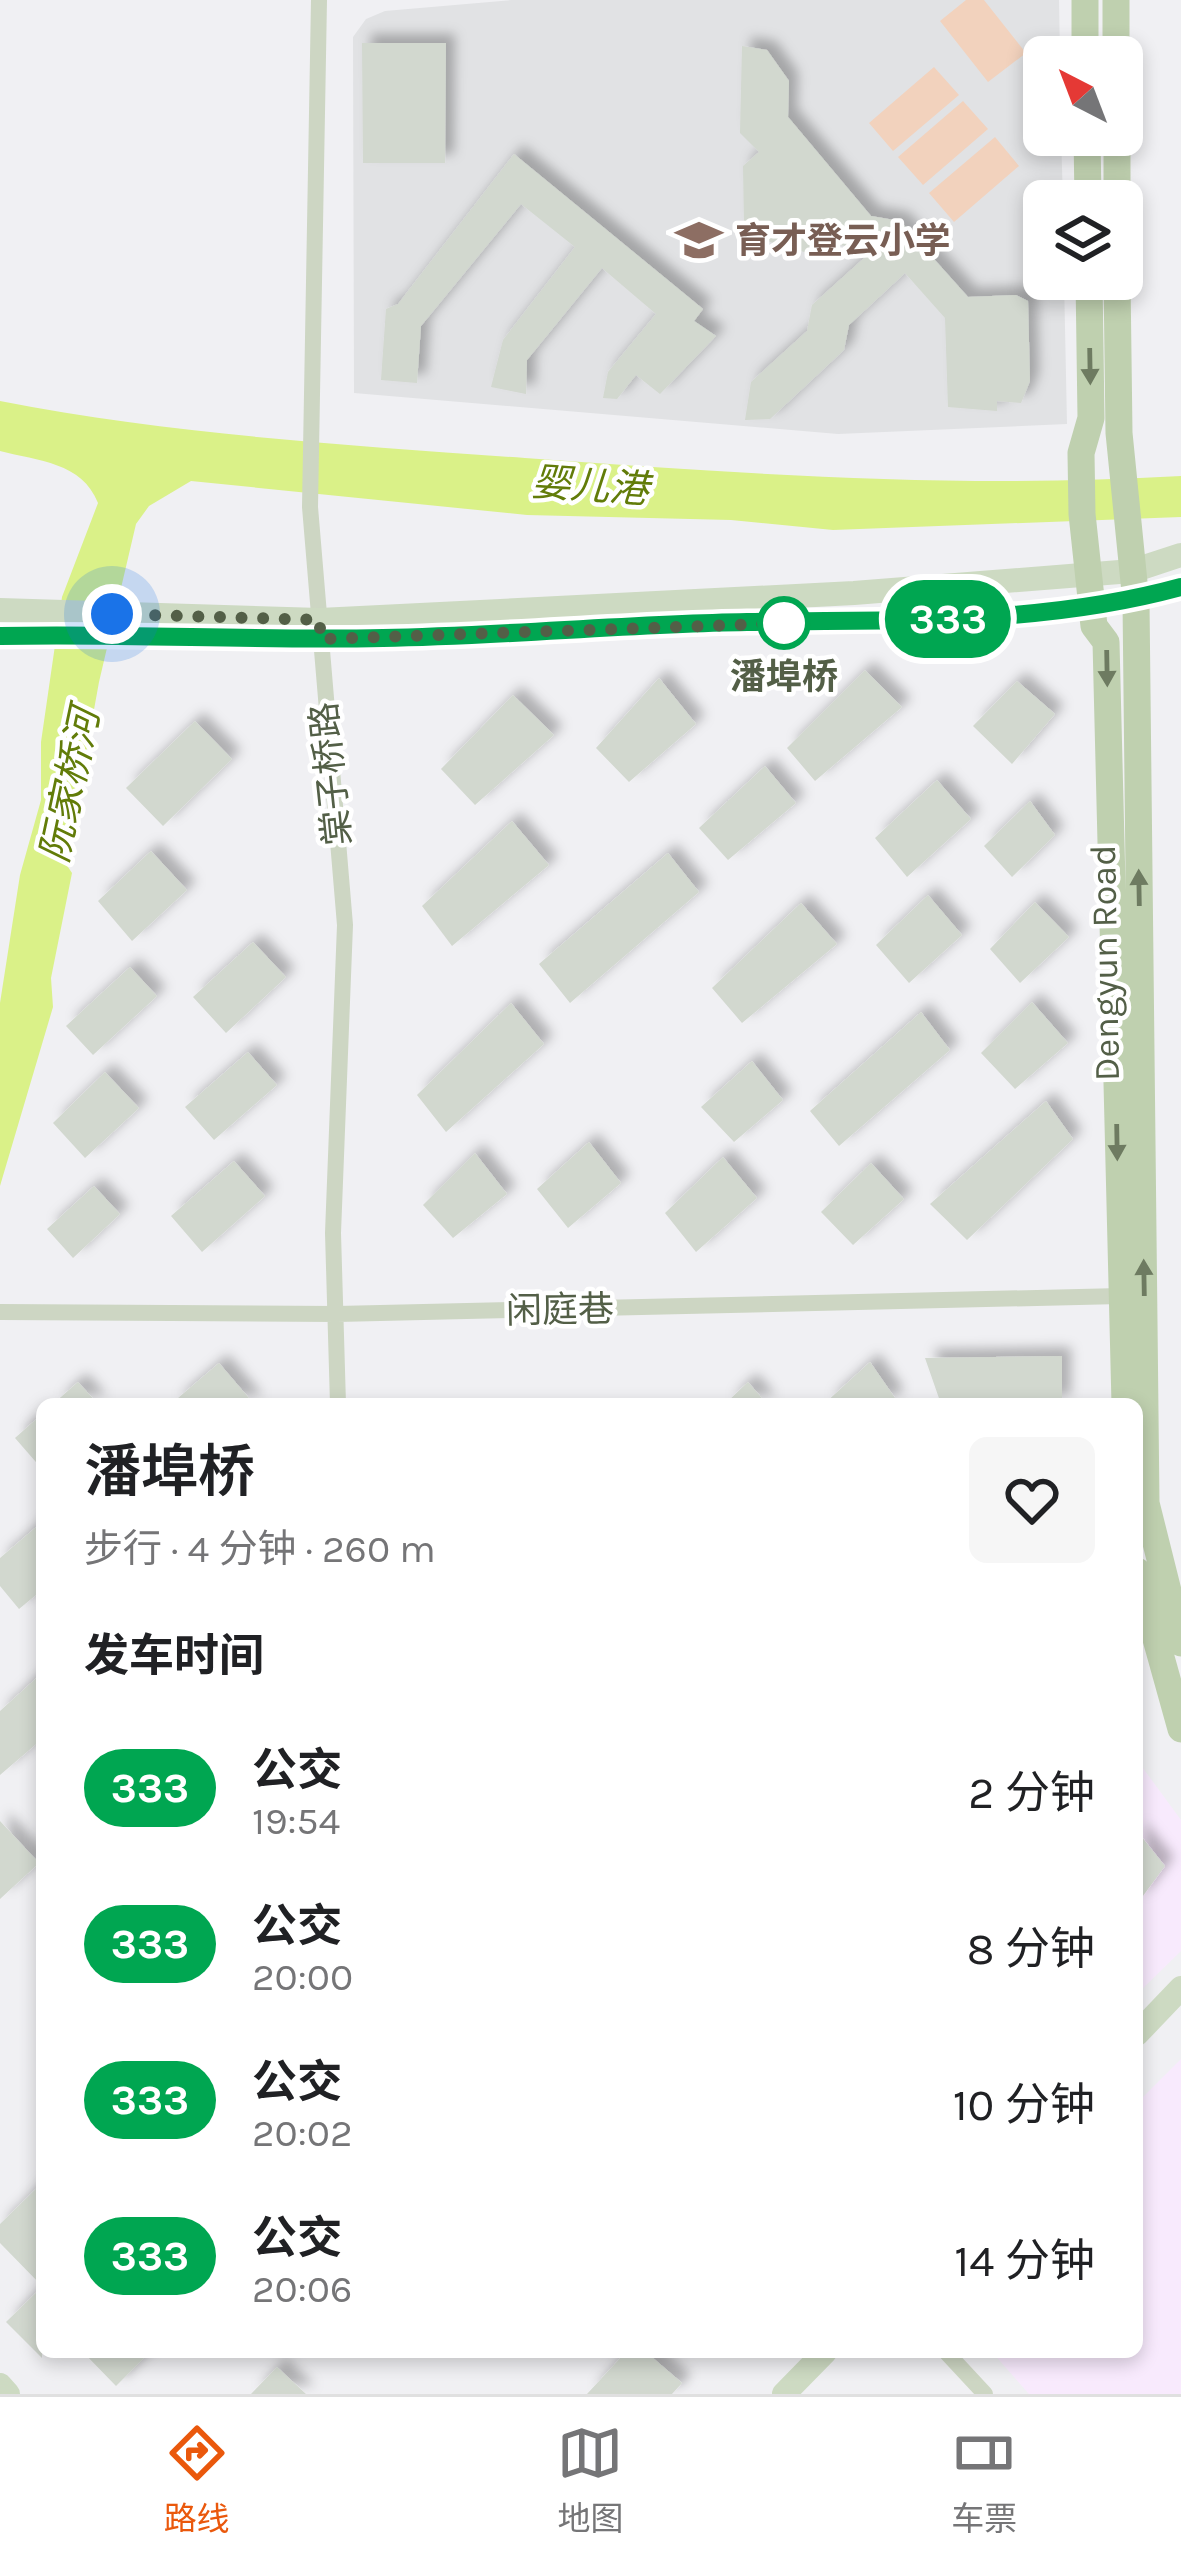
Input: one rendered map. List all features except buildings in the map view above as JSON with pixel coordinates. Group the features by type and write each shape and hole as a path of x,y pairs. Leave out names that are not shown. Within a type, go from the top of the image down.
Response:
{"main road":[{"path":"1085,0 1085,36"},
{"path":"1116,0 1116,36"},
{"name":"Dengyun Road","path":"1089,300 1090,418 1082,453 1082,514 1094,626 1106,642 1124,1398"},
{"name":"Dengyun Road","path":"1117,300 1119,433 1136,602 1146,1503 1181,1643"},
{"path":"320,630 1132,572 1181,555"},
{"path":"0,635 33,624 320,630 858,623 1136,602 1181,587"},
{"path":"0,610 33,624"},
{"path":"1143,1593 1181,1729"},
{"path":"1143,2028 1181,1988"},
{"path":"784,2394 819,2358"},
{"path":"0,2385 8,2394"}],"street":[{"name":"棠子桥路","path":"319,0 310,507 345,925 333,1233 338,1398"},
{"name":"闲庭巷","path":"0,1312 337,1314 1120,1296"},
{"path":"952,2358 985,2394"}],"shaded area":[{"name":"育才登云小学","path":"512,0 1059,0 1060,36 1023,36 1023,156 1062,156 1062,180 1023,180 1023,300 1064,300 1067,424 838,434 354,393 353,37 366,19 385,11"},
{"path":"966,0 984,0 1023,55 988,82 940,21"},
{"path":"934,67 959,95 893,151 869,123"},
{"path":"963,101 988,129 923,185 898,157"},
{"path":"995,137 1019,166 954,222 929,193"},
{"path":"1143,1768 1181,1820 1181,1951 1143,1988"},
{"path":"1181,2059 1181,2394 1029,2394 997,2358 1143,2358 1143,2097"}],"water":[{"path":"0,401 262,437 689,469 935,480 1181,476 1181,517 833,530 731,520 527,515 191,481 149,506 136,524 99,682 66,864 72,873 51,978 53,1007 0,1186 0,1003 20,875 41,800 41,742 62,597 98,503 91,489 70,471 0,451"}],"bus line":[{"name":"333","path":"0,636 410,638 752,622 836,624 1065,613 1136,602 1181,587"}],"place":[{"name":"育才登云小学","path":"699,240"},
{"name":"潘埠桥","path":"784,623"}],"route":[{"path":"112,614 320,620 320,639 794,623 784,623"}],"water label":[{"name":"婴儿港","path":"590,485"},
{"name":"阮家桥河","path":"69,785"}]}
